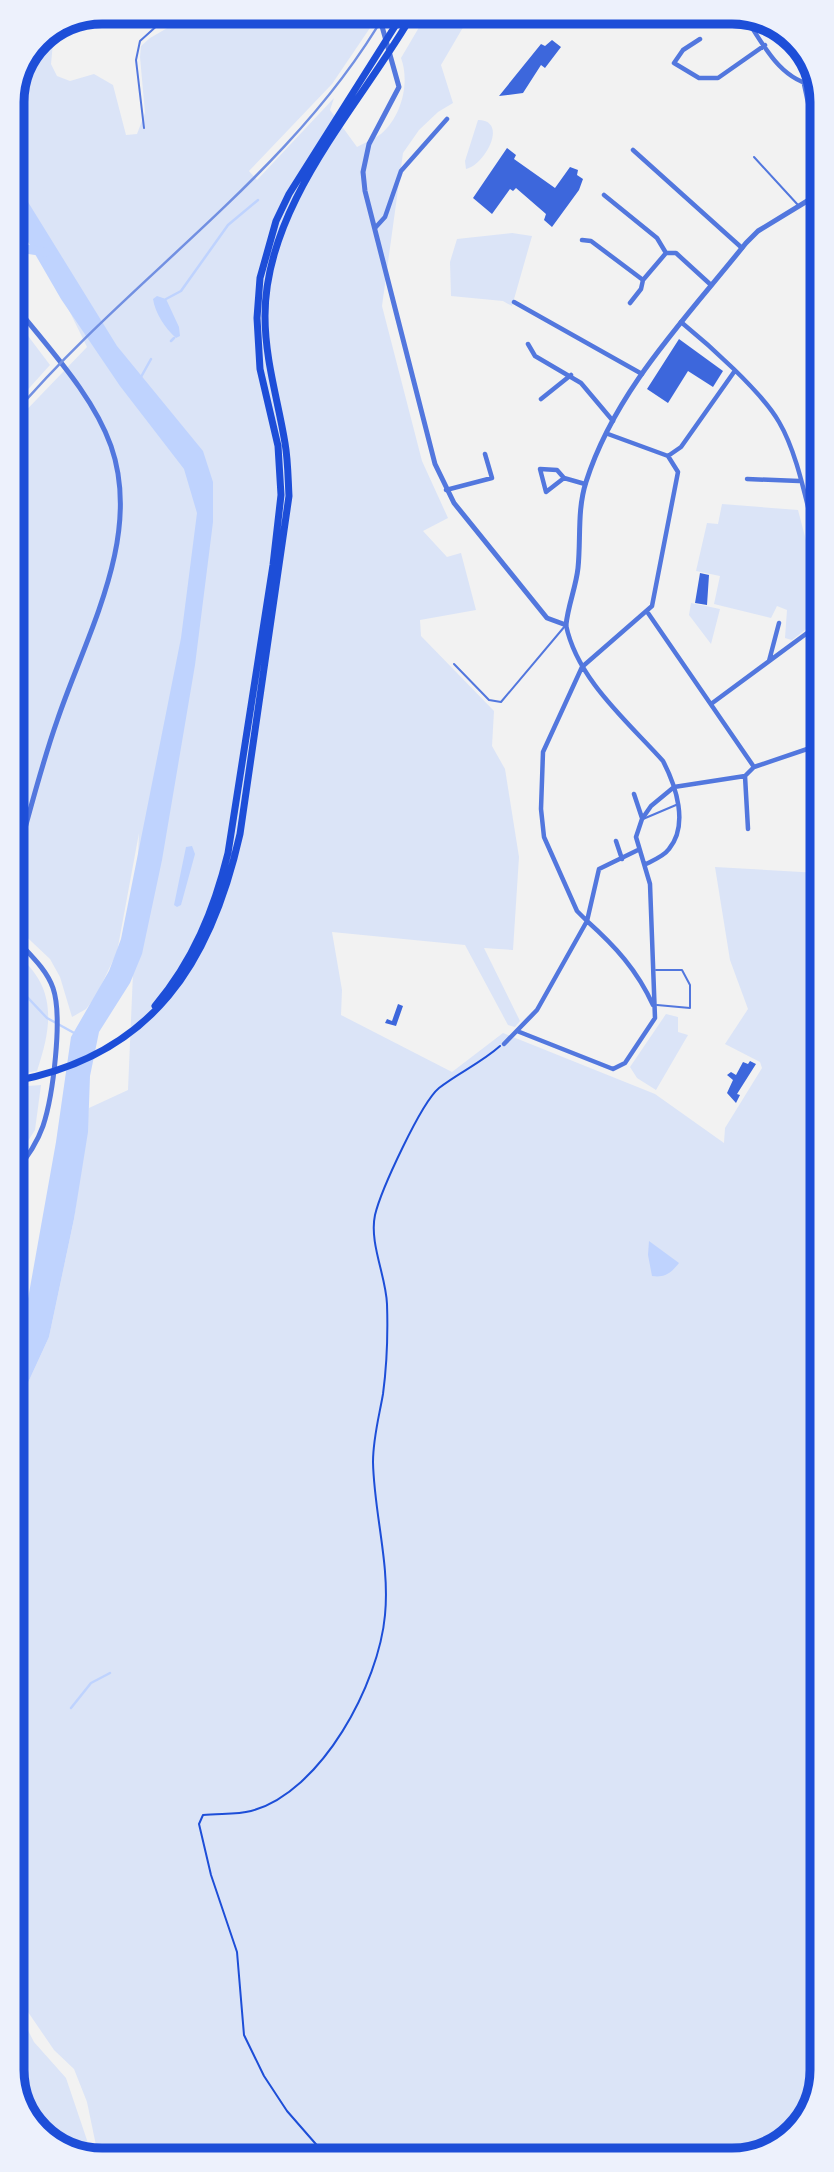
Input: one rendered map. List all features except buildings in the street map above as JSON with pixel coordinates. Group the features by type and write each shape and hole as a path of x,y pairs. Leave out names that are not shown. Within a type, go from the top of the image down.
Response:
{"highway":[{"path":"158,1005 190,955 217,897 228,853 273,565 281,495 278,458 260,369 257,318 265,255 289,194 396,24"},
{"path":"25,1079 97,1054 136,1027 185,976 210,933 228,887 240,834 289,496 286,445 267,362 265,314 275,254 285,223 302,188 406,24"}],"street":[{"path":"382,24 394,60 399,91 369,144 363,172 374,229 423,420 446,490 547,618 566,625"},
{"path":"753,28 780,67 804,84 810,112"},
{"path":"700,39 682,50 674,63 699,78 718,78 765,45"},
{"path":"374,229 385,217 401,171 447,119"},
{"path":"633,150 742,248"},
{"path":"604,195 657,238 666,253"},
{"path":"646,864 668,851 678,836 680,822 674,787 663,761 582,667 571,650 566,625 578,573 579,515 585,484 614,421 681,322 758,231 810,199"},
{"path":"582,240 591,241 643,280"},
{"path":"630,303 641,289 643,280 666,253 676,253 711,285"},
{"path":"514,302 643,375"},
{"path":"25,318 81,390 105,431 118,472 122,512 113,564 49,744 25,829"},
{"path":"681,322 734,372 778,420 810,519"},
{"path":"528,344 535,356 571,375 597,398 614,421"},
{"path":"668,456 681,447 734,372"},
{"path":"541,399 571,375"},
{"path":"608,434 668,456 678,472 655,600 648,613 582,667 551,734 540,768 544,838 576,911 628,962 642,981 653,1006"},
{"path":"446,490 492,478 485,454"},
{"path":"564,478 546,492 540,469 557,470 564,478 585,484"},
{"path":"747,479 799,481"},
{"path":"648,613 754,768"},
{"path":"769,662 779,623"},
{"path":"711,704 810,631"},
{"path":"517,1031 613,1069 621,1068 655,1018 655,970 646,864 638,850 636,837 642,819 652,806 674,787 745,776 754,768 810,748"},
{"path":"745,776 748,829"},
{"path":"634,794 642,819"},
{"path":"617,841 622,859"},
{"path":"504,1044 546,996 587,921 599,869 638,850"},
{"path":"24,1158 44,1124 58,1022 52,985 25,949"},
{"path":"25,952 31,956"}],"lane":[{"path":"144,128 136,60 140,41 159,24"},
{"path":"754,157 799,206"},
{"path":"454,664 489,700 501,702 566,625"},
{"path":"642,819 663,813 677,804"},
{"path":"653,1006 690,1008 690,985 682,970 655,970"}],"path":[{"path":"319,2147 288,2111 264,2076 244,2035 237,1952 211,1875 199,1824 203,1815 250,1811 280,1798 314,1768 337,1741 357,1705 377,1653 385,1616 386,1581 373,1465 374,1430 387,1360 387,1301 375,1216 398,1159 428,1101 438,1088 478,1066 504,1044"}],"shaded area":[{"path":"174,24 372,24 332,84 249,171 257,180 334,98 330,110 357,147 381,134 399,108 405,77 401,58 421,25 465,25 441,65 453,103 438,112 419,130 403,153 382,306 422,461 448,518 423,531 447,557 461,553 476,610 420,620 421,636 494,711 492,746 505,769 519,857 513,950 484,948 520,1021 515,1027 508,1025 465,945 332,932 342,990 341,1015 452,1072 503,1033 655,1094 724,1143 725,1128 762,1068 760,1062 725,1044 748,1009 730,960 715,867 810,872 810,2069 801,2104 787,2125 766,2139 746,2146 96,2147 87,2102 74,2069 54,2050 28,2012 24,1990 24,1391 49,1337 74,1219 89,1108 128,1090 139,833 117,952 96,996 86,1009 72,1017 60,977 50,959 25,935 25,412 87,347 25,220 25,98 33,68 53,43 51,64 57,76 70,81 94,74 113,85 126,135 137,134 145,113 141,46"},
{"path":"478,120 487,122 492,127 491,143 480,160 466,169 465,161"},
{"path":"512,233 532,236 512,306 503,301 451,296 450,262 457,239"},
{"path":"25,332 50,365 25,393"},
{"path":"722,504 798,510 810,556 810,626 792,640 785,638 787,610 777,606 771,618 714,604 720,576 696,571 707,523 718,524"},
{"path":"691,603 720,609 711,644 689,615"},
{"path":"25,962 38,978 48,1006 46,1037 37,1071 25,1073"},
{"path":"666,1014 678,1017 678,1032 688,1035 656,1090 637,1078 630,1067"},
{"path":"41,1085 35,1130 24,1146 24,1086"},
{"path":"24,2023 34,2042 66,2078 89,2146 73,2142 47,2125 33,2104 24,2069"}],"water":[{"path":"25,199 117,346 203,451 213,482 213,522 195,665 162,860 142,954 130,983 99,1032 90,1076 88,1132 74,1219 49,1337 24,1391 24,1315 56,1142 71,1037 109,971 121,939 181,638 197,513 184,469 120,386 61,299 25,237"},
{"path":"157,296 166,299 179,327 180,336 176,338 161,320 153,299"},
{"path":"192,846 195,854 181,905 177,907 174,905 186,847"},
{"path":"649,1241 679,1263 673,1270 661,1276 652,1276 648,1255"}],"waterway":[{"path":"166,299 181,291 228,225 258,200"},
{"path":"25,249 45,252"},
{"path":"171,341 174,338"},
{"path":"141,377 151,359"},
{"path":"25,994 47,1018 76,1034"},
{"path":"71,1708 91,1683 110,1673"}],"railway":[{"path":"25,402 108,316 259,173 306,123 349,69 378,24"}]}
